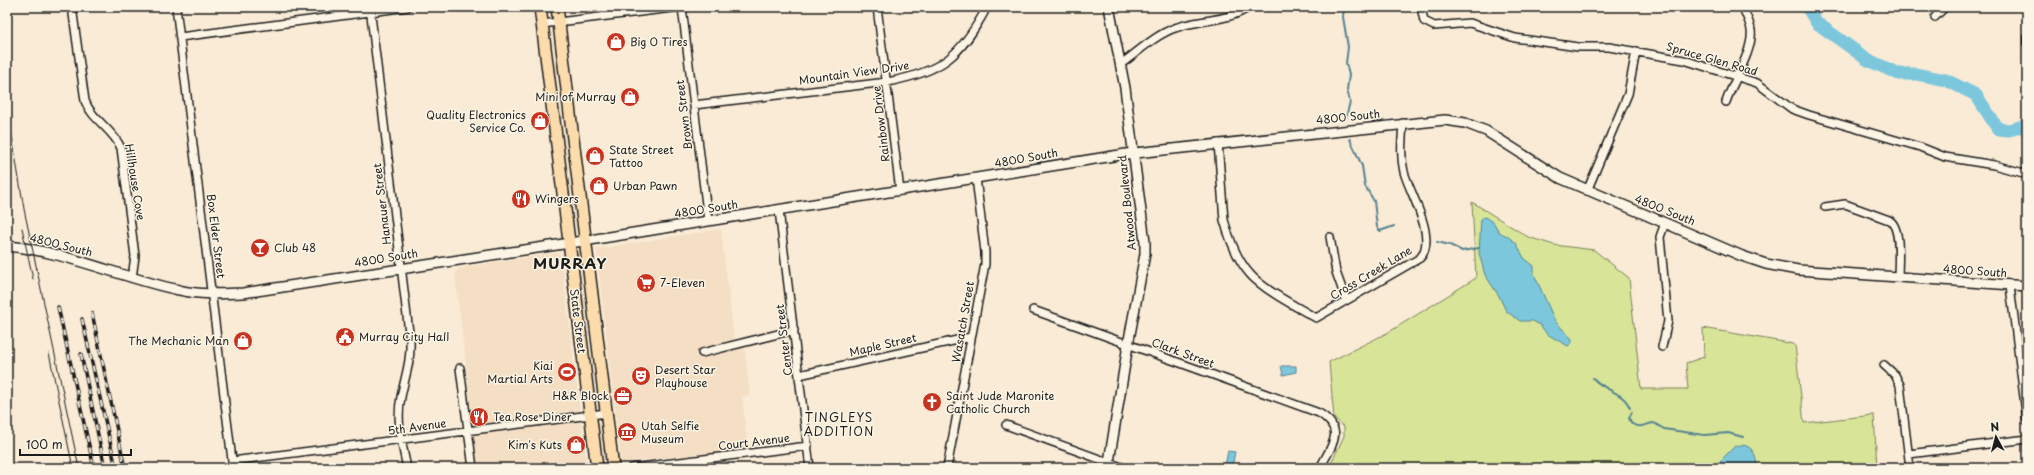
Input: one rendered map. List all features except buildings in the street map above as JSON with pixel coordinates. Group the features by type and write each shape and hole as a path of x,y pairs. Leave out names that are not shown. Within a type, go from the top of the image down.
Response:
{"main road":[{"name":"State Street","path":"540,7 596,468"},
{"name":"State Street","path":"557,7 612,468"}],"street":[{"name":"Hillhouse Cove","path":"72,7 85,101 92,113 114,135 121,148 135,256 132,278"},
{"name":"Box Elder Street","path":"176,7 232,464"},
{"path":"180,37 370,9 408,7"},
{"path":"542,24 682,7"},
{"name":"Brown Street","path":"682,7 708,221"},
{"name":"Rainbow Drive","path":"877,7 900,191"},
{"name":"Mountain View Drive","path":"694,106 887,82 922,74 947,60 971,35 987,7"},
{"name":"Atwood Boulevard","path":"1108,465 1145,254 1144,224 1134,153 1121,64 1109,7"},
{"path":"1121,64 1157,36 1174,28 1188,23 1228,16 1249,7"},
{"name":"Spruce Glen Road","path":"1420,7 1423,19 1426,23 1434,26 1470,23 1515,38 1578,47 1609,47 1684,60 1762,85 1792,109 1809,115 1915,146 1945,157 2003,167 2027,174"},
{"path":"1726,102 1731,86 1742,67 1751,35 1750,26 1742,7"},
{"path":"1935,17 1944,7"},
{"name":"Hanauer Street","path":"370,9 410,348 409,368 400,405 402,440 407,468"},
{"path":"2027,37 2027,43"},
{"path":"1587,191 1626,99 1636,51"},
{"name":"4800 South","path":"7,246 26,248 60,255 132,278 180,291 212,294 243,293 585,241 1134,153 1403,123 1444,120 1477,127 1496,137 1554,174 1587,191 1748,258 1780,268 1898,278 2027,286"},
{"name":"Cross Creek Lane","path":"1218,143 1224,220 1227,231 1246,270 1265,286 1316,318 1420,258 1424,253 1426,246 1421,216 1409,189 1404,170 1401,150 1403,123"},
{"name":"Wasatch Street","path":"947,468 985,256 976,178"},
{"path":"1825,207 1845,204 1894,223 1897,232 1898,278"},
{"name":"Center Street","path":"779,210 810,468"},
{"path":"1662,348 1668,321 1660,237 1664,222"},
{"path":"1330,237 1336,272 1346,300"},
{"path":"2010,286 2027,421"},
{"name":"Clark Street","path":"1033,310 1325,416 1333,425 1335,435 1332,445 1320,468"},
{"path":"702,352 794,330"},
{"name":"Maple Street","path":"799,375 971,337"},
{"path":"1884,366 1895,374 1900,385 1910,468"},
{"path":"460,368 473,468"},
{"name":"5th Avenue","path":"232,464 606,413"},
{"path":"1006,425 1108,465 1124,468"},
{"path":"1909,454 2027,439"},
{"name":"Court Avenue","path":"632,468 808,446"}],"shaded area":[{"path":"721,229 735,347 744,346 750,395 742,397 748,449 621,463 596,249"},
{"path":"556,253 560,254 561,257 587,468 478,468 455,273 459,268"}],"green space":[{"path":"1472,202 1528,237 1554,245 1594,250 1629,278 1641,389 1688,389 1686,363 1704,357 1703,328 1795,345 1804,423 1874,415 1877,468 1329,468 1344,436 1344,427 1334,418 1329,362 1389,332 1476,278"}],"water":[{"path":"1485,217 1494,223 1499,232 1516,243 1524,258 1534,266 1534,274 1555,321 1572,339 1572,343 1568,346 1547,334 1540,325 1533,321 1520,321 1506,311 1499,296 1485,275 1479,253 1481,219"},
{"path":"1281,366 1296,366 1296,372 1283,375"},
{"path":"1742,445 1752,450 1758,468 1713,468 1735,446"},
{"path":"1228,451 1235,452 1232,467 1225,465"}],"waterway":[{"path":"1344,7 1343,17 1348,47 1346,63 1349,75 1347,90 1350,102 1346,117"},
{"path":"1807,7 1817,23 1868,60 1899,74 1916,74 1946,80 1976,95 1998,129 2009,130 2027,125"},
{"path":"1350,139 1362,166 1365,186 1374,201 1377,227 1380,231 1394,226"},
{"path":"1437,242 1450,245 1462,251 1479,248"},
{"path":"1593,378 1602,386 1623,398 1630,408"},
{"path":"1632,412 1629,418 1632,424 1638,426 1654,423 1664,429 1704,435 1728,433 1743,437"}],"tram line":[{"path":"7,106 24,209 79,468"},
{"path":"22,228 33,279"},
{"path":"49,353 73,468"}],"railway":[{"path":"58,307 94,468"},
{"path":"92,313 125,468"},
{"path":"82,319 116,468"},
{"path":"81,354 105,468"}],"place":[{"name":"Big O Tires","path":"616,42"},
{"name":"Mini of Murray","path":"630,97"},
{"name":"Quality Electronics Service Co.","path":"540,121"},
{"name":"State Street Tattoo","path":"595,156"},
{"name":"Urban Pawn","path":"599,186"},
{"name":"Wingers","path":"521,199"},
{"name":"Club 48","path":"260,248"},
{"name":"7-Eleven","path":"646,283"},
{"name":"Murray City Hall","path":"345,337"},
{"name":"The Mechanic Man","path":"243,341"},
{"name":"Kiai Martial Arts","path":"567,372"},
{"name":"Desert Star Playhouse","path":"641,376"},
{"name":"H&R Block","path":"623,396"},
{"name":"Saint Jude Maronite Catholic Church","path":"932,402"},
{"name":"Tea Rose Diner","path":"479,417"},
{"name":"Utah Selfie Museum","path":"627,432"},
{"name":"Kim's Kuts","path":"576,445"}],"district":[{"name":"MURRAY","path":"570,264"},
{"name":"TINGLEYS ADDITION","path":"839,425"}]}
